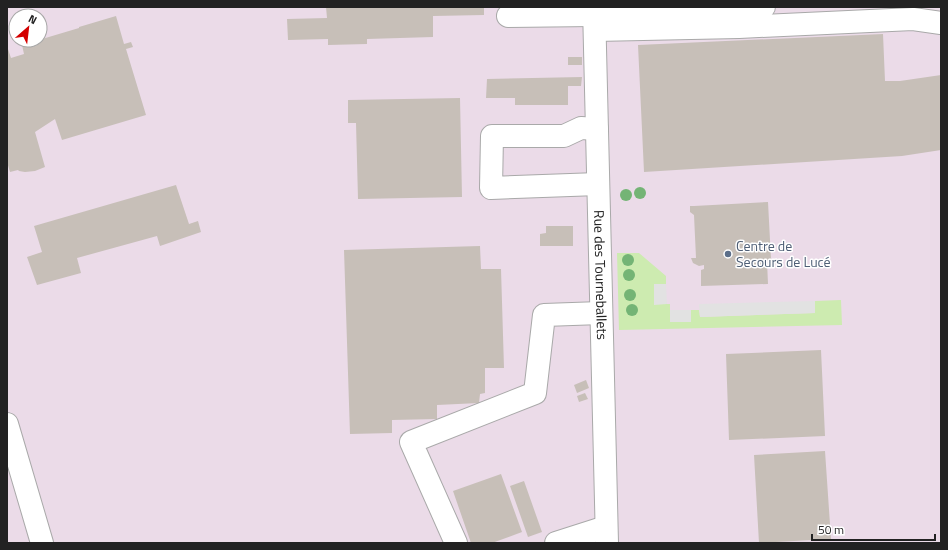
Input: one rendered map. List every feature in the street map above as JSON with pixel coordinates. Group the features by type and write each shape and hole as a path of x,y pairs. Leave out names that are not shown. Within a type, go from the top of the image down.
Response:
{"street":[{"path":"594,17 632,10 764,7"},
{"path":"508,16 594,17 739,27 913,19 941,23"},
{"name":"Rue des Tourneballets","path":"594,17 607,535"},
{"path":"597,129 581,128 564,136 492,136 491,188 598,184"},
{"path":"456,543 411,442 535,393 544,315 601,313"},
{"path":"7,424 42,543"},
{"path":"556,543 607,535"}],"shaded area":[{"path":"7,7 941,7 941,543 7,543"},
{"path":"654,284 666,284 667,304 654,305"},
{"path":"815,301 815,313 700,317 699,304"},
{"path":"670,310 691,310 691,322 670,322"}],"green space":[{"path":"617,253 639,253 666,276 666,284 654,284 654,304 670,304 670,322 691,322 691,310 699,310 700,317 815,313 815,301 841,300 842,325 619,330"}],"building":[{"path":"326,7 484,7 484,15 433,16 433,37 367,39 367,44 328,45 328,39 288,40 287,19 327,18"},
{"path":"116,16 124,44 131,42 133,47 126,49 146,115 62,140 55,119 35,132 45,167 35,171 25,172 18,170 10,172 7,162 7,46 11,58 24,54 23,48 48,48 48,37"},
{"path":"883,34 885,81 900,81 941,75 941,150 902,156 644,172 638,45"},
{"path":"568,57 582,57 582,65 568,65"},
{"path":"582,77 581,86 568,86 568,105 515,105 515,98 486,98 487,79"},
{"path":"460,98 462,197 358,199 356,123 348,123 348,100"},
{"path":"176,185 189,224 198,221 201,232 160,246 157,236 77,258 81,273 37,285 27,257 42,252 34,226"},
{"path":"768,202 771,259 767,261 768,284 701,286 701,270 704,269 704,265 699,266 693,263 691,258 696,258 694,215 690,212 690,206"},
{"path":"546,226 573,226 573,246 540,246 540,234 546,233"},
{"path":"480,246 481,269 501,269 504,368 485,368 485,393 480,394 479,403 437,405 437,419 392,420 392,433 350,434 344,250"},
{"path":"821,350 825,436 729,440 726,354"},
{"path":"586,380 589,388 577,393 574,385"},
{"path":"585,393 588,399 579,402 577,396"},
{"path":"825,451 831,539 759,543 754,455"},
{"path":"501,474 522,532 492,543 471,543 453,491"},
{"path":"524,481 542,532 528,537 510,486"}],"place":[{"name":"Centre de Secours de Lucé","path":"728,254"}]}
